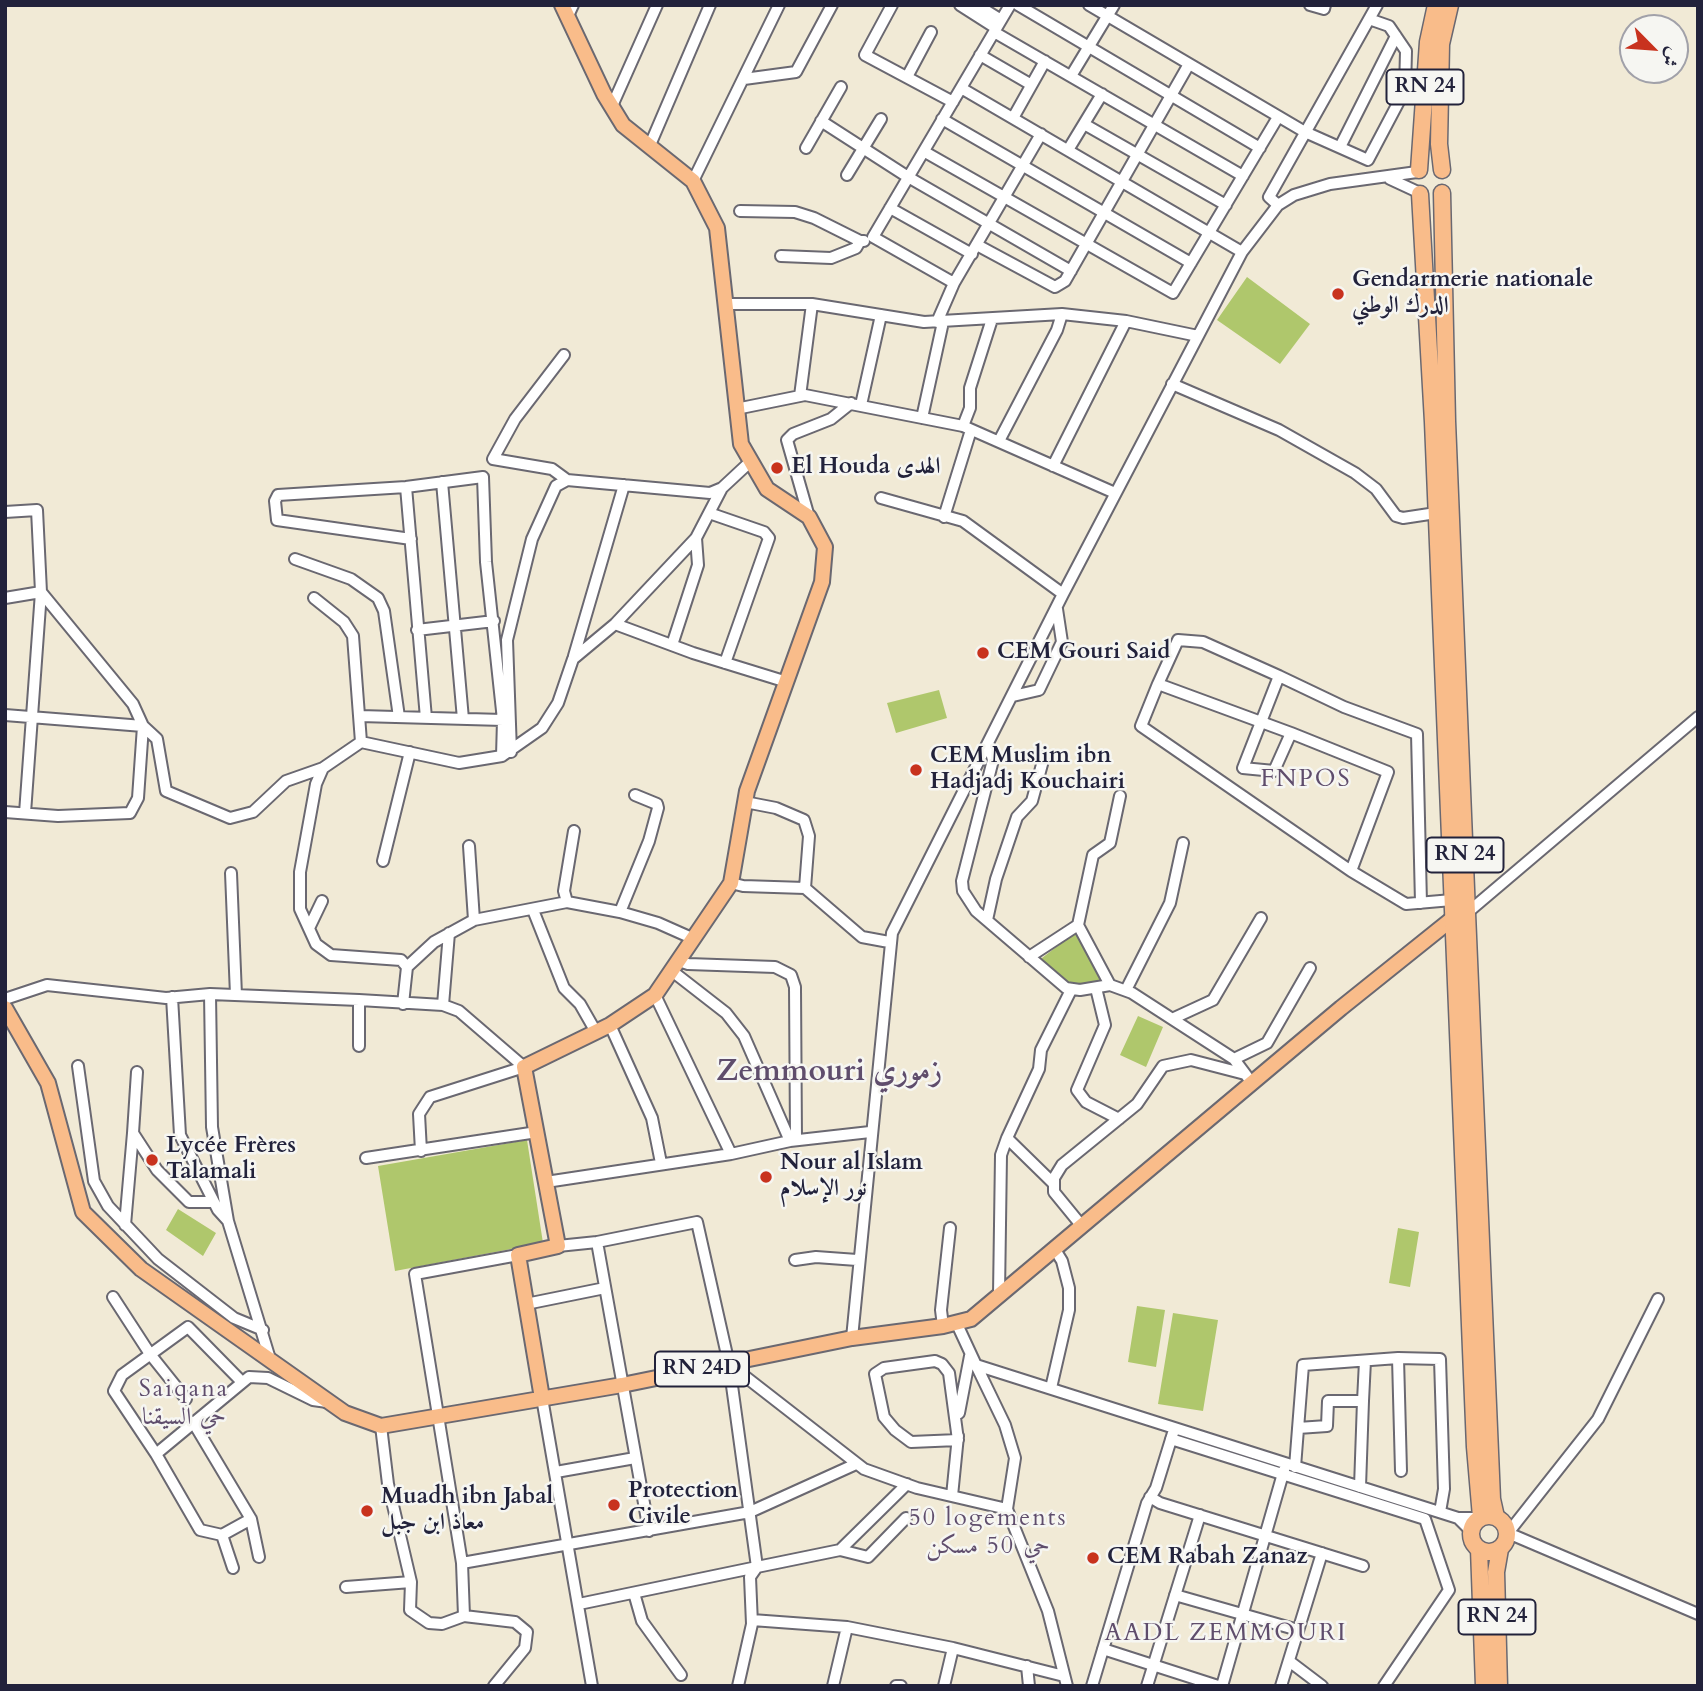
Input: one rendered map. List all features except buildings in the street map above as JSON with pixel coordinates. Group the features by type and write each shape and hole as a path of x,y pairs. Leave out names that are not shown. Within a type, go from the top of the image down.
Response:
{"highway":[{"name":"RN 24","path":"1418,171 1428,42 1436,5"},
{"name":"RN 24","path":"1442,170 1438,144 1441,44 1450,5"},
{"path":"1430,165 1442,170 1447,181 1443,192 1432,198 1419,193 1414,182 1418,171 1430,165"},
{"name":"RN 24","path":"1443,192 1460,916 1492,1499 1482,1521"},
{"name":"RN 24","path":"1419,193 1452,900 1460,916"},
{"path":"1482,1521 1504,1523 1504,1542 1489,1552 1479,1549 1473,1541 1482,1521"},
{"name":"RN 24","path":"1499,1686 1496,1572 1504,1542"},
{"name":"RN 24","path":"1479,1549 1484,1686"}],"main road":[{"path":"542,1398 517,1255 558,1246 524,1067 610,1025 655,995 730,883 746,802 822,582 825,547 809,517 767,489 741,444 717,228 694,181 623,125 567,10"},
{"name":"RN 24D","path":"5,1008 48,1083 83,1212 141,1269 332,1403 360,1420 381,1426 622,1385 852,1338 971,1319 1248,1078 1460,916"}],"street":[{"path":"612,106 657,5"},
{"path":"650,145 710,5"},
{"path":"694,181 779,5"},
{"path":"744,79 796,72 832,5"},
{"path":"892,5 864,55 953,102"},
{"path":"960,5 997,26 1045,61 1243,176"},
{"path":"977,5 997,26"},
{"path":"780,256 831,258 856,248 860,241 873,237 1010,5"},
{"path":"1018,5 1260,148"},
{"path":"1089,5 1278,117 1368,160 1405,90 1406,51 1389,26 1369,19"},
{"path":"1071,76 1114,5"},
{"path":"1310,5 1324,9 1325,5"},
{"path":"1278,205 1269,197 1377,5"},
{"path":"907,77 931,32"},
{"path":"1340,147 1396,36"},
{"path":"980,55 1030,84"},
{"path":"1013,118 1045,61"},
{"path":"890,208 1055,287 1065,281 1189,64"},
{"path":"806,148 841,87"},
{"path":"961,88 1242,252"},
{"path":"1068,150 1102,94"},
{"path":"925,152 1174,293 1278,117"},
{"path":"847,175 881,119"},
{"path":"942,119 1191,263"},
{"path":"821,121 908,177 1071,271"},
{"path":"1084,124 1226,205"},
{"path":"922,418 940,322 954,283 1041,134"},
{"path":"852,1338 857,1260 889,943 1063,594 1242,252 1278,205 1294,195 1330,184 1387,178 1418,171"},
{"path":"1387,178 1419,193"},
{"path":"740,211 795,212 814,218 860,241"},
{"path":"873,237 954,283"},
{"path":"725,304 812,304 940,322 1062,314 1126,321 1198,336"},
{"path":"800,396 812,304"},
{"path":"999,441 1062,314"},
{"path":"809,517 800,476 787,440 793,434 831,419 856,404 881,315"},
{"path":"944,517 967,428 970,388 992,319"},
{"path":"1053,466 1126,321"},
{"path":"564,355 514,419 493,459 552,469 567,480 710,493 722,488"},
{"path":"1172,384 1279,430 1355,473 1376,489 1396,516 1403,518 1436,513"},
{"path":"736,409 800,396 922,418 967,428 1115,493"},
{"path":"573,659 615,624 696,538 722,488 751,461"},
{"path":"411,538 277,520 275,501 278,495 406,487 483,477 486,562 503,720 511,749"},
{"path":"511,749 507,640 532,539 556,486 567,480"},
{"path":"442,482 463,719"},
{"path":"41,592 132,704 143,726 157,739 166,791 230,818 253,812 286,781 323,768 361,742 459,763 511,749 542,728 558,703 573,659 624,485"},
{"path":"406,487 426,719"},
{"path":"881,498 963,522 1063,594"},
{"path":"5,512 37,510 41,592 25,813"},
{"path":"709,513 764,532 769,538 725,663"},
{"path":"672,645 698,565 696,538"},
{"path":"295,559 351,579 378,598 384,611 399,717"},
{"path":"5,598 41,592"},
{"path":"314,598 344,622 354,636 361,742"},
{"path":"1013,696 1038,690 1062,642 1056,608"},
{"path":"418,630 494,621"},
{"path":"615,624 788,682"},
{"path":"1421,902 1417,734 1344,707 1203,642 1178,640 1141,726 1351,871 1406,904 1452,900"},
{"path":"1228,786 1243,768 1279,676"},
{"path":"1158,684 1388,772 1351,871"},
{"path":"5,715 143,726"},
{"path":"360,716 503,720"},
{"path":"1460,916 1698,717"},
{"path":"5,812 58,816 130,813 138,798 143,726"},
{"path":"1243,768 1274,771 1291,733"},
{"path":"989,745 993,760 962,881 963,891 976,911 1055,981 1071,990 1110,985 1126,990 1174,1018 1234,1059 1248,1078"},
{"path":"383,861 410,752"},
{"path":"987,920 996,879 1017,817 1032,801 1044,757"},
{"path":"323,768 316,784 300,872 300,909 316,944 331,956 401,960 407,967"},
{"path":"620,912 649,842 659,808 657,804 635,795"},
{"path":"1110,985 1079,925 1093,855 1110,842 1121,796"},
{"path":"746,802 776,808 804,820 809,836 805,888"},
{"path":"567,902 564,891 574,831"},
{"path":"1126,990 1170,903 1183,843"},
{"path":"469,846 474,920"},
{"path":"231,873 236,995"},
{"path":"730,883 743,886 805,888 862,937 889,943"},
{"path":"310,926 322,901"},
{"path":"403,1004 407,967 434,942 474,920 567,902 620,912 658,923 694,939"},
{"path":"533,910 564,988 580,1004 596,1032"},
{"path":"1174,1018 1213,1000 1261,918"},
{"path":"1030,957 1079,925"},
{"path":"443,1005 449,933"},
{"path":"676,966 688,964 775,967 791,975 796,987 793,1141"},
{"path":"676,966 726,1013 744,1036 793,1141"},
{"path":"1234,1059 1267,1042 1310,968"},
{"path":"5,999 47,985 172,997 210,994 443,1005 459,1011 524,1067"},
{"path":"1096,988 1105,1025 1077,1090 1086,1102 1119,1119"},
{"path":"999,1294 1001,1155 1039,1069 1041,1050 1071,990"},
{"path":"210,994 212,1127 228,1221 270,1359"},
{"path":"655,995 730,1154"},
{"path":"172,997 180,1135 214,1202 228,1221"},
{"path":"359,1000 359,1046"},
{"path":"610,1025 652,1118 661,1163"},
{"path":"1081,1225 1054,1192 1054,1184 1062,1165 1137,1104 1163,1066 1192,1060 1248,1078"},
{"path":"78,1066 94,1181 108,1206 158,1259 233,1318 263,1330"},
{"path":"421,1150 419,1114 430,1097 524,1067"},
{"path":"125,1224 137,1072"},
{"path":"366,1158 537,1132"},
{"path":"547,1182 730,1154 793,1141 870,1132"},
{"path":"133,1133 157,1170 189,1202 214,1202"},
{"path":"1007,1138 1054,1184"},
{"path":"558,1246 597,1242 697,1222 729,1364 757,1567 750,1577 750,1641 737,1686"},
{"path":"950,1228 941,1310 973,1361 1005,1425 1015,1458 1007,1509 1048,1611 1066,1681"},
{"path":"597,1242 649,1531"},
{"path":"1051,1388 1069,1310 1069,1288 1062,1261 1054,1248"},
{"path":"464,1616 462,1563 415,1274 517,1255"},
{"path":"795,1261 816,1257 857,1260"},
{"path":"526,1304 605,1288"},
{"path":"113,1297 150,1354 186,1399"},
{"path":"1658,1298 1598,1419 1504,1542 1535,1547 1698,1614"},
{"path":"242,1382 188,1327 122,1375 114,1391 156,1454 200,1530 222,1535 251,1519"},
{"path":"1103,1649 1220,1686 1282,1476 1291,1465 1298,1427 1303,1365 1398,1358 1440,1359 1444,1489 1440,1512"},
{"path":"1398,1358 1401,1471"},
{"path":"931,1361 945,1366 950,1377 958,1440 916,1443 894,1430 880,1406 874,1378 877,1371 931,1361"},
{"path":"973,1361 1458,1518 1482,1521"},
{"path":"952,1496 960,1397 973,1361"},
{"path":"1360,1487 1365,1361"},
{"path":"729,1364 856,1464 907,1484 1007,1509"},
{"path":"156,1454 249,1377 268,1378 313,1400 332,1403"},
{"path":"542,1398 570,1545 592,1686"},
{"path":"1298,1427 1327,1426 1328,1401 1363,1401"},
{"path":"193,1422 251,1519 259,1558"},
{"path":"381,1426 388,1484 411,1582 410,1610 420,1618 442,1624 464,1616 515,1622 527,1632 525,1648 494,1686"},
{"path":"1092,1686 1150,1497 1175,1427"},
{"path":"1171,1439 1425,1519 1449,1590 1384,1686"},
{"path":"556,1472 635,1458"},
{"path":"462,1563 750,1512 856,1464"},
{"path":"840,1550 907,1484"},
{"path":"1150,1497 1363,1566"},
{"path":"1147,1686 1200,1515"},
{"path":"579,1604 840,1550 867,1557 906,1518"},
{"path":"222,1535 233,1568"},
{"path":"1281,1686 1322,1553"},
{"path":"346,1587 411,1582"},
{"path":"634,1592 642,1621 681,1675"},
{"path":"1175,1595 1298,1630"},
{"path":"752,1620 847,1627 1027,1666 1066,1681"},
{"path":"832,1686 847,1627"},
{"path":"944,1686 953,1648"},
{"path":"1289,1661 1319,1685"},
{"path":"1027,1666 1029,1686"}],"green space":[{"path":"1247,277 1310,324 1280,364 1217,320"},
{"path":"939,690 947,718 896,733 887,703"},
{"path":"1073,934 1078,935 1104,980 1097,984 1069,985 1041,962 1042,958"},
{"path":"1138,1016 1163,1027 1146,1067 1120,1055"},
{"path":"527,1140 543,1243 395,1271 378,1166"},
{"path":"178,1209 216,1233 203,1256 166,1230"},
{"path":"1398,1228 1419,1232 1410,1287 1389,1283"},
{"path":"1137,1306 1165,1310 1156,1367 1128,1362"},
{"path":"1173,1313 1218,1320 1203,1411 1158,1404"}],"place":[{"name":"Gendarmerie nationale الدرك الوطني","path":"1338,294"},
{"name":"El Houda الهدى","path":"777,468"},
{"name":"CEM Gouri Said","path":"983,653"},
{"name":"CEM Muslim ibn Hadjadj Kouchairi","path":"916,770"},
{"name":"Lycée Frères Talamali","path":"152,1160"},
{"name":"Nour al Islam نور الإسلام","path":"766,1177"},
{"name":"Protection Civile","path":"614,1505"},
{"name":"Muadh ibn Jabal معاذ ابن جبل","path":"367,1511"},
{"name":"CEM Rabah Zanaz","path":"1093,1558"}],"district":[{"name":"FNPOS","path":"1306,780"},
{"name":"Zemmouri زموري","path":"829,1073"},
{"name":"Saiqana حي السيقنا","path":"184,1404"},
{"name":"50 logements حي 50 مسكن","path":"988,1533"},
{"name":"AADL ZEMMOURI","path":"1226,1634"}]}
